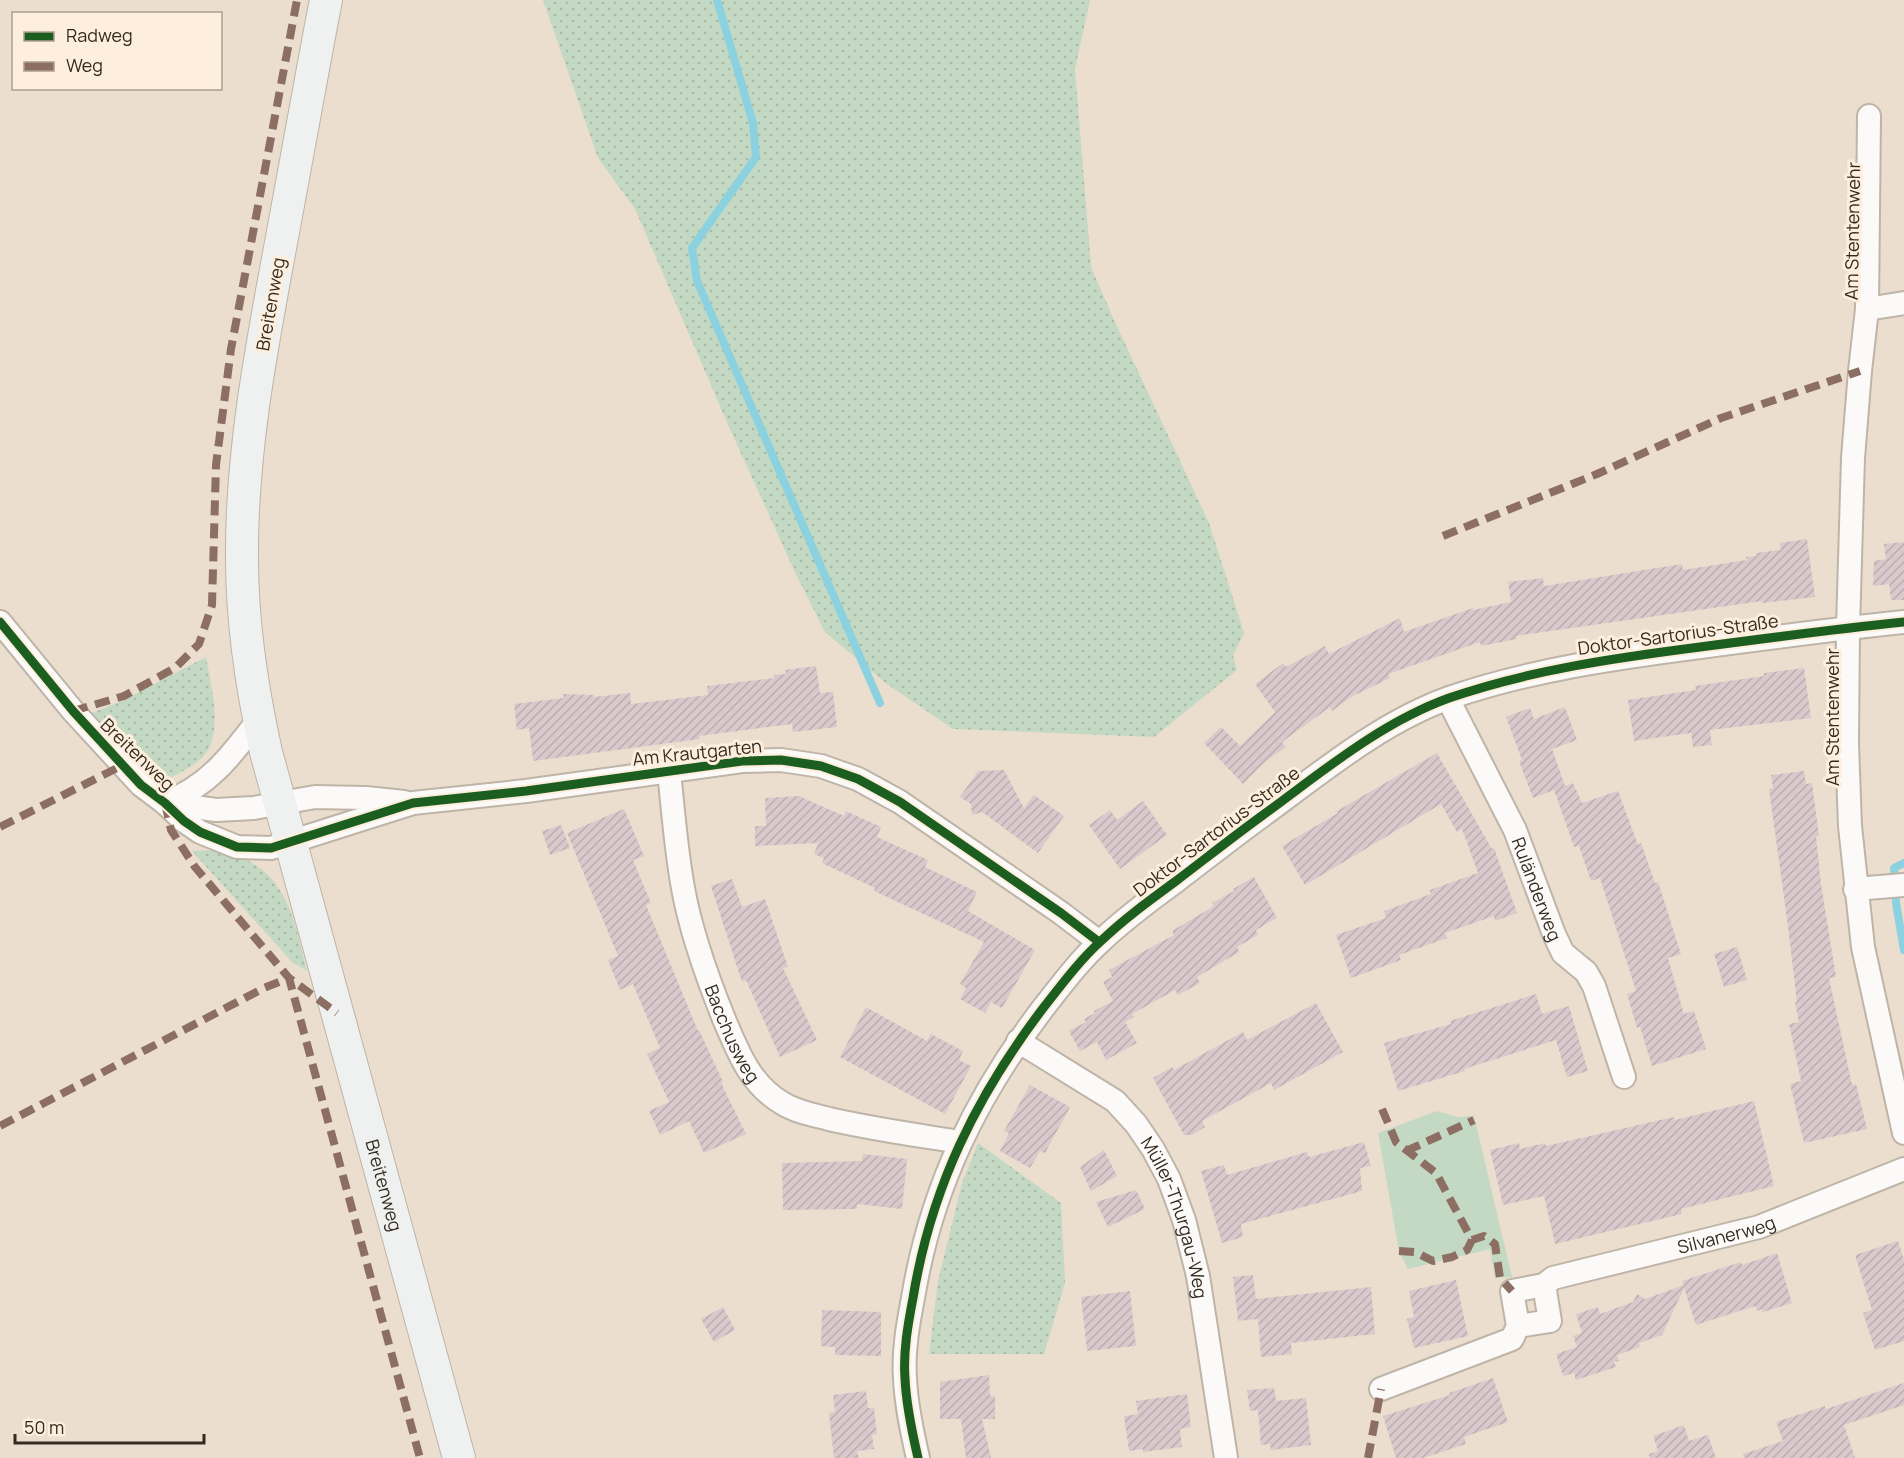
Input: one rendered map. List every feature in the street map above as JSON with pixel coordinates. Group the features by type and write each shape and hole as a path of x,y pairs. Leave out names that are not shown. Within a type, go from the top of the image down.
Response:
{"main road":[{"name":"Breitenweg","path":"326,0 261,350 248,441 242,519 243,593 248,655 259,719 279,803 459,1458"}],"street":[{"name":"Am Stentenwehr","path":"1869,116 1867,309 1853,458 1847,744 1850,826 1863,947 1904,1133"},
{"path":"1867,309 1904,303"},
{"name":"Breitenweg","path":"0,622 121,766 184,821 220,842 237,847 271,848 290,843"},
{"name":"Doktor-Sartorius-Straße","path":"918,1458 904,1376 908,1328 920,1260 934,1210 960,1142 993,1079 1018,1041 1066,978 1099,942 1246,827 1358,746 1414,714 1448,699 1526,676 1618,657 1904,622"},
{"name":"Ruländerweg","path":"1448,699 1515,830 1563,953 1586,972 1594,986 1624,1077"},
{"name":"Breitenweg","path":"165,803 192,790 216,772 259,719"},
{"name":"Am Krautgarten","path":"279,803 332,796 413,803 526,791 742,761 781,760 821,766 858,779 900,802 1061,913 1099,942"},
{"name":"Bacchusweg","path":"669,771 683,889 692,930 708,980 729,1031 749,1072 762,1090 784,1104 809,1114 850,1124 960,1142"},
{"name":"Breitenweg","path":"165,803 216,810 254,808 279,803"},
{"name":"Am Krautgarten","path":"290,843 413,803"},
{"path":"1855,889 1897,885"},
{"name":"Müller-Thurgau-Weg","path":"1018,1041 1115,1101 1136,1124 1168,1179 1184,1220 1198,1276 1226,1458"},
{"name":"Silvanerweg","path":"1518,1326 1512,1291 1544,1285 1552,1278 1759,1227 1904,1169"},
{"path":"1381,1389 1512,1339 1518,1326 1550,1321 1544,1285"}],"green space":[{"path":"543,0 1090,0 1075,69 1091,267 1209,523 1244,633 1233,656 1237,670 1154,737 953,729 887,684 825,632 793,568 726,420 635,209 598,158"},
{"path":"206,657 215,719 211,743 199,761 172,777 150,771 129,754 92,713 124,700"},
{"path":"192,851 221,851 246,859 274,882 291,914 307,971 292,962"},
{"path":"1437,1111 1458,1117 1474,1116 1512,1277 1495,1278 1490,1249 1408,1269 1399,1251 1378,1133"},
{"path":"978,1143 1061,1203 1065,1283 1044,1354 929,1354 938,1281 962,1183"}],"building":[{"path":"1807,539 1815,597 1762,603 1762,601 1516,636 1517,639 1481,646 1480,642 1388,674 1390,678 1351,697 1332,711 1330,707 1282,742 1286,747 1266,761 1243,784 1204,743 1221,727 1240,746 1275,712 1255,684 1283,663 1286,667 1325,646 1329,654 1400,618 1404,632 1473,608 1473,610 1511,602 1508,582 1543,578 1544,586 1682,564 1683,570 1747,560 1746,557 1756,556 1756,553 1781,550 1780,543"},
{"path":"1904,542 1904,600 1891,600 1889,584 1873,586 1874,561 1886,559 1884,544"},
{"path":"816,666 820,693 833,692 837,727 793,732 792,724 699,736 700,739 533,761 529,728 517,730 514,704 564,698 563,694 593,695 594,697 630,693 631,704 708,695 707,686 774,678 774,675 786,674 785,670"},
{"path":"1804,668 1811,718 1710,730 1712,745 1693,747 1691,733 1634,741 1628,700 1696,690 1695,686"},
{"path":"1565,707 1577,740 1552,749 1565,786 1573,783 1582,803 1618,791 1638,845 1641,843 1655,883 1658,882 1681,954 1668,958 1684,1014 1694,1011 1706,1049 1652,1066 1627,994 1636,991 1600,878 1591,881 1579,846 1574,847 1554,790 1533,798 1506,717 1530,708 1534,719"},
{"path":"1437,753 1492,849 1494,848 1517,913 1495,921 1494,916 1445,933 1447,938 1399,955 1401,960 1351,978 1336,935 1386,918 1384,911 1431,894 1430,890 1478,873 1462,829 1457,832 1441,804 1305,885 1282,846"},
{"path":"1004,770 1024,808 1034,795 1064,816 1038,853 982,812 972,815 971,804 960,797 978,771"},
{"path":"1804,771 1806,784 1812,783 1819,836 1816,836 1821,884 1836,977 1829,978 1852,1085 1856,1084 1867,1129 1804,1143 1790,1084 1801,1081 1789,1024 1799,1022 1769,789 1773,788 1771,775"},
{"path":"799,796 844,816 846,811 881,827 877,837 928,860 925,867 977,892 968,911 1035,950 1002,1008 991,1002 985,1013 960,999 966,988 960,984 984,942 874,891 875,888 822,863 824,858 814,854 818,843 755,846 755,826 766,826 765,798"},
{"path":"1143,801 1167,835 1120,869 1089,825 1110,810 1117,820"},
{"path":"624,809 644,856 633,860 651,903 646,905 698,1031 746,1134 704,1153 689,1121 660,1135 649,1111 669,1102 647,1054 660,1048 633,984 620,990 608,960 618,956 567,833"},
{"path":"561,825 570,848 550,855 542,831"},
{"path":"1254,877 1277,918 1256,930 1258,935 1237,947 1239,952 1197,977 1200,983 1178,995 1175,990 1132,1014 1134,1017 1125,1022 1137,1043 1106,1060 1097,1042 1080,1051 1069,1031 1086,1022 1084,1019 1095,1013 1094,1011 1113,1001 1103,982 1112,977 1109,970 1174,935 1172,931 1214,906 1212,903"},
{"path":"732,879 742,907 765,899 788,967 783,968 817,1040 780,1057 746,980 742,982 711,886"},
{"path":"1737,947 1747,980 1724,987 1714,954"},
{"path":"1536,994 1542,1014 1569,1006 1588,1071 1567,1077 1556,1040 1398,1091 1384,1043 1451,1024 1450,1021"},
{"path":"1316,1003 1343,1052 1274,1090 1271,1083 1202,1121 1205,1127 1192,1135 1184,1135 1153,1078 1172,1067 1174,1070 1243,1032 1247,1040"},
{"path":"866,1007 927,1041 931,1034 963,1051 959,1060 971,1066 945,1114 840,1057"},
{"path":"1030,1085 1070,1107 1045,1153 1040,1151 1030,1168 1000,1151 1009,1133 1004,1131"},
{"path":"1754,1101 1774,1186 1681,1209 1682,1214 1555,1244 1544,1196 1503,1205 1490,1150 1519,1143 1520,1149 1545,1143 1546,1146 1674,1117 1675,1120"},
{"path":"1364,1142 1371,1166 1360,1168 1362,1191 1241,1224 1243,1237 1222,1243 1201,1171 1224,1165 1227,1175 1307,1152 1309,1157"},
{"path":"1104,1150 1117,1176 1091,1191 1080,1167"},
{"path":"863,1154 907,1159 902,1209 857,1204 857,1209 783,1210 782,1163 862,1161"},
{"path":"1136,1190 1145,1209 1108,1227 1096,1202"},
{"path":"1898,1241 1904,1260 1904,1341 1875,1350 1863,1313 1872,1310 1855,1255"},
{"path":"1777,1253 1792,1303 1763,1312 1762,1309 1757,1311 1755,1306 1696,1325 1684,1288 1662,1335 1639,1343 1640,1347 1617,1355 1619,1361 1614,1362 1616,1367 1576,1380 1574,1373 1563,1376 1556,1354 1577,1347 1573,1336 1582,1333 1576,1314 1598,1307 1600,1314 1633,1302 1637,1294 1645,1299 1684,1285 1682,1281"},
{"path":"1253,1275 1256,1299 1371,1287 1375,1334 1291,1343 1292,1354 1261,1357 1258,1319 1238,1321 1233,1277"},
{"path":"1456,1280 1468,1336 1414,1348 1407,1319 1414,1317 1409,1291"},
{"path":"1130,1291 1136,1346 1087,1351 1081,1297"},
{"path":"723,1307 735,1330 714,1342 701,1319"},
{"path":"822,1310 881,1312 881,1356 835,1355 835,1347 821,1346"},
{"path":"989,1375 990,1396 995,1396 995,1419 982,1419 991,1458 966,1458 961,1419 940,1419 940,1382"},
{"path":"1493,1378 1508,1422 1464,1437 1466,1444 1423,1458 1396,1458 1383,1416 1450,1395 1449,1393"},
{"path":"1904,1383 1904,1405 1844,1425 1855,1458 1744,1458 1743,1454 1783,1441 1776,1422 1825,1406 1826,1409"},
{"path":"1274,1388 1276,1401 1306,1398 1311,1445 1271,1450 1270,1444 1261,1445 1258,1410 1250,1411 1247,1390"},
{"path":"866,1391 868,1408 874,1408 877,1434 872,1435 874,1449 857,1451 859,1458 834,1458 829,1413 835,1412 833,1395"},
{"path":"1187,1394 1191,1427 1180,1429 1182,1447 1143,1452 1143,1449 1129,1451 1124,1416 1138,1414 1136,1401"},
{"path":"1684,1425 1689,1441 1708,1435 1716,1458 1650,1458 1649,1454 1658,1451 1653,1436"}],"waterway":[{"path":"717,0 753,123 756,157 692,248 697,281 880,703"},
{"path":"1904,863 1894,868 1896,903 1904,950"}],"marked path":[{"path":"73,711 124,696 175,668 199,644 212,605 216,465 231,349 297,0"},
{"path":"1443,536 1597,474 1721,418 1860,371"},
{"path":"0,827 121,766"},
{"path":"165,803 171,830 195,867 289,978 337,1013"},
{"path":"0,1126 264,988 289,978 420,1458"},
{"path":"1382,1109 1396,1142 1436,1173 1472,1240 1484,1236 1495,1244 1500,1278 1512,1291"},
{"path":"1406,1151 1474,1120"},
{"path":"1399,1251 1415,1252 1433,1261 1452,1257 1467,1250 1472,1240"},
{"path":"1368,1458 1381,1389"}],"cycle path":[{"path":"0,622 73,711 141,785 200,832 237,847 271,848 413,803 526,791 742,761 781,760 821,766 858,779 900,802 1061,913 1099,942"},
{"path":"918,1458 907,1398 905,1348 921,1258 944,1181 977,1109 1020,1041 1078,964 1119,925 1241,831 1352,750 1399,721 1449,698 1542,672 1605,661 1904,622"}]}
